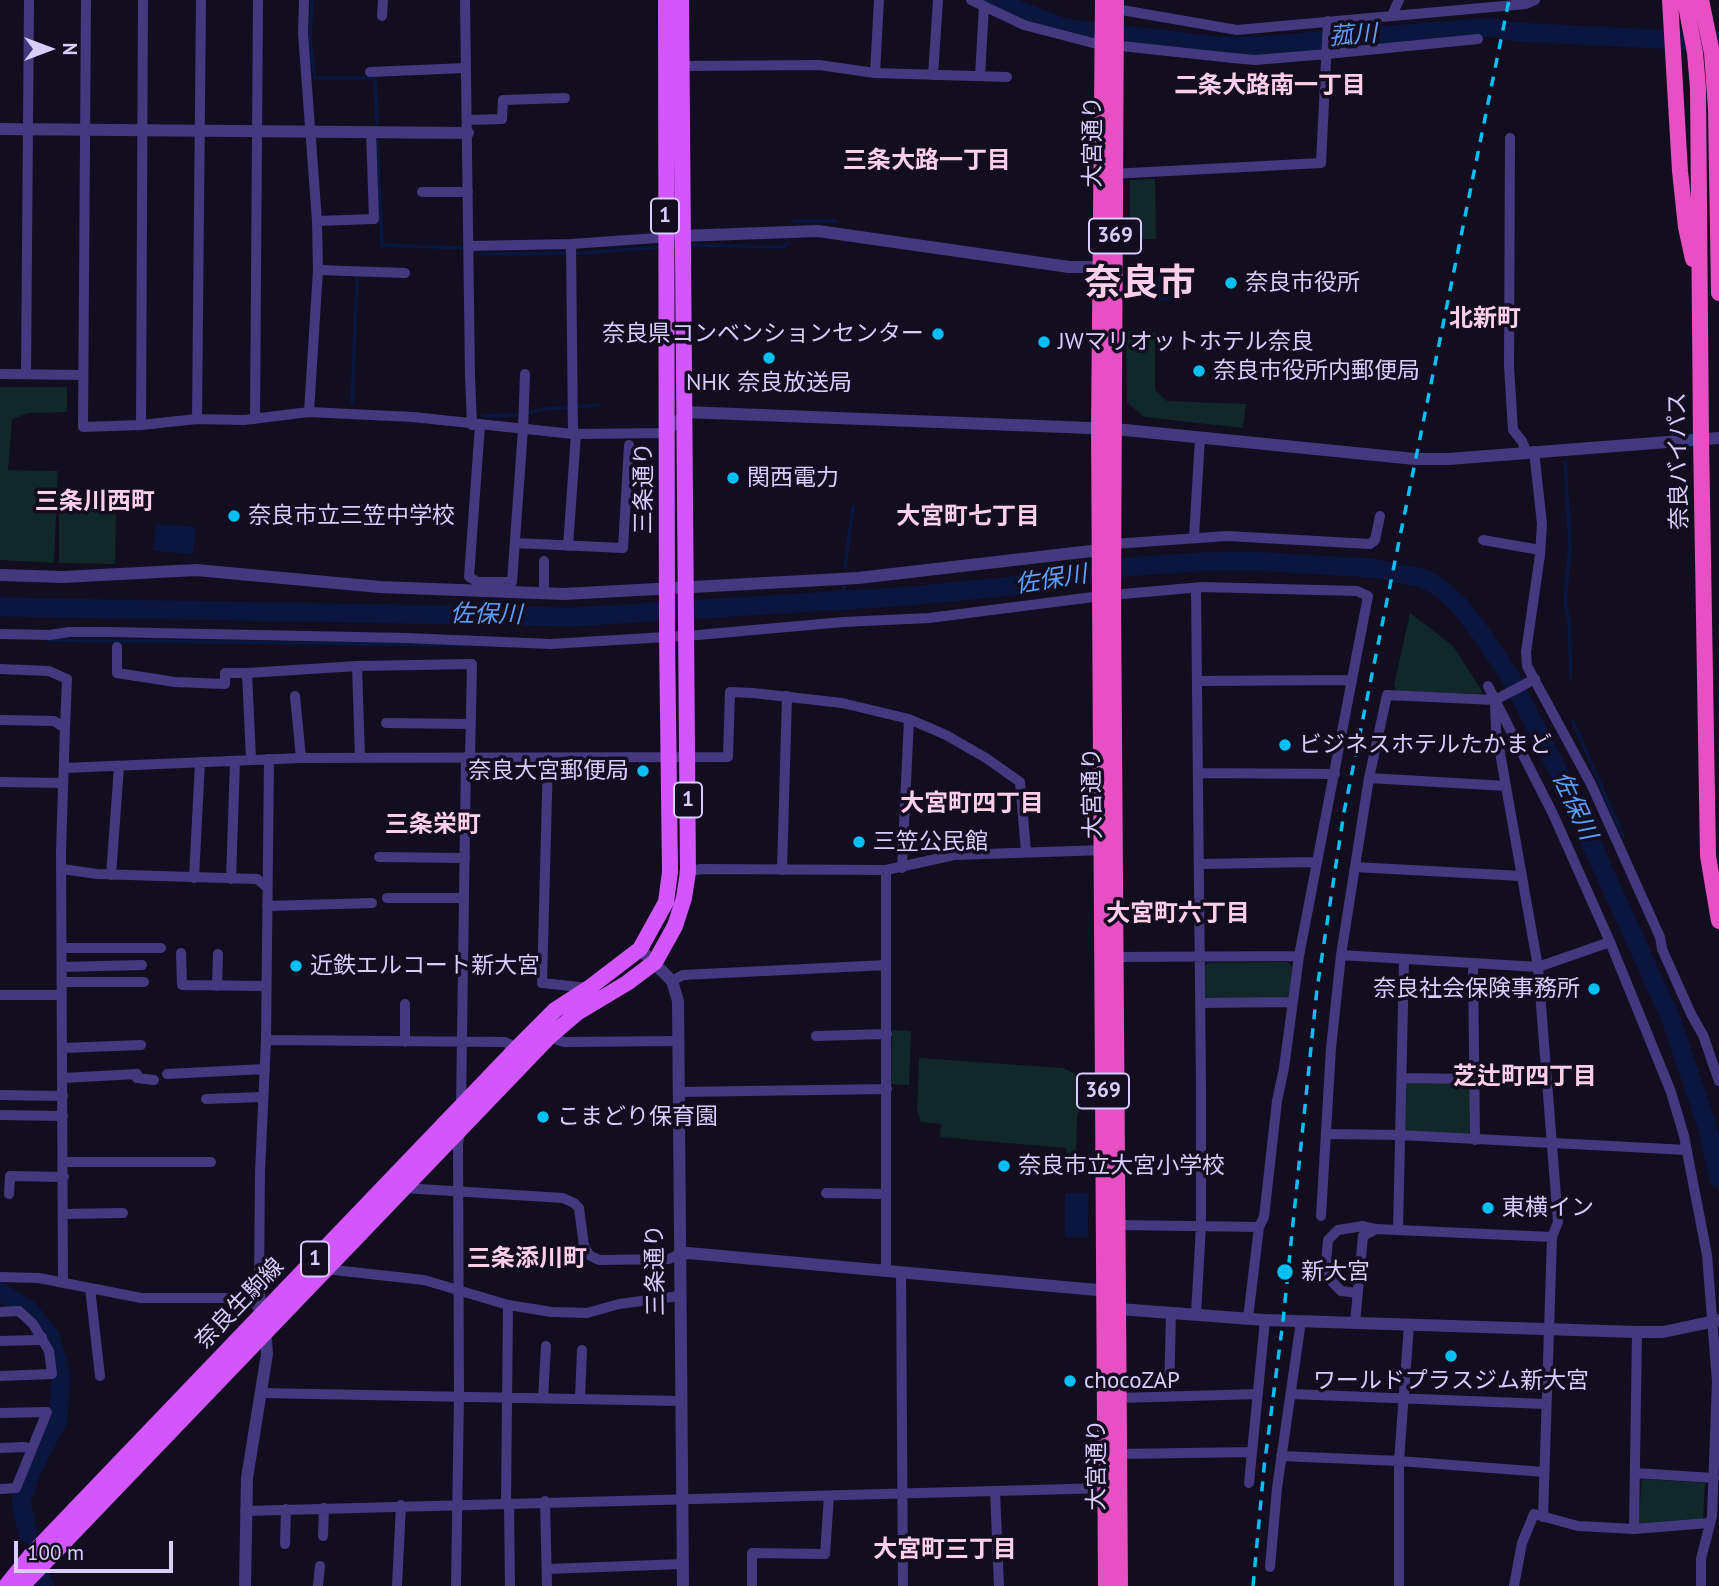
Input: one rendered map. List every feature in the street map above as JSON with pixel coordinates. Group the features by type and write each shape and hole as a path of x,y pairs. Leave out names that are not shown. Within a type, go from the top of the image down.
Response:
{"highway":[{"path":"1670,0 1680,171 1686,227 1700,289"},
{"name":"奈良バイパス","path":"1685,0 1703,53 1716,109 1719,293"},
{"name":"奈良バイパス","path":"1701,0 1703,53 1698,88 1708,856 1719,921"},
{"name":"大宮通り","path":"1110,10 1107,429 1109,850 1103,1292 1112,1488 1120,1586"},
{"name":"大宮通り","path":"1107,429 1100,267 1108,174"},
{"name":"大宮通り","path":"1106,1586 1112,1488 1119,1454 1116,957 1109,850"}],"main road":[{"name":"三条通り","path":"654,962 676,926 688,872 684,589 685,412 673,237 666,0"},
{"name":"三条通り","path":"640,949 666,902 670,872 667,433 682,66 681,0"},
{"name":"奈良生駒線","path":"18,1584 262,1314 517,1048 555,1010 640,949"},
{"name":"奈良生駒線","path":"18,1584 549,1037 577,1013 627,983 654,962"}],"street":[{"path":"26,374 29,0"},
{"path":"86,0 83,428 197,419 255,419 309,412 413,416 574,434 667,433 685,412 1107,429 1415,459 1449,459 1719,438"},
{"path":"141,425 143,0"},
{"path":"197,419 201,0"},
{"path":"255,419 258,0"},
{"path":"304,0 303,33 318,270 309,412"},
{"path":"382,16 383,0"},
{"path":"465,0 469,246 476,425 469,577 478,582 512,582 525,374"},
{"path":"875,73 879,0"},
{"path":"933,75 938,0"},
{"path":"971,0 1024,25 1109,44 1255,60 1478,40"},
{"path":"1392,15 1399,0"},
{"path":"1110,10 1237,30 1526,4 1535,0"},
{"path":"980,76 984,6"},
{"path":"1108,174 1321,163 1328,21"},
{"path":"682,66 819,65 875,73 1006,77"},
{"path":"370,72 466,68"},
{"path":"0,129 372,132 468,126 502,119 503,100 565,98"},
{"path":"317,221 374,219 372,132"},
{"path":"1510,138 1509,366 1513,430 1530,451 1542,524 1526,652 1527,666 1591,784 1660,937 1662,949 1691,1014 1703,1035 1719,1081"},
{"path":"422,192 468,192"},
{"path":"469,246 571,244 818,231 1069,267 1100,267"},
{"path":"568,546 574,434 571,244"},
{"path":"318,270 405,273"},
{"path":"0,374 83,375"},
{"path":"1194,537 1200,438"},
{"path":"515,543 623,548 629,445"},
{"path":"0,575 63,576 209,571 380,587 544,594 667,590 858,578 1107,550 1194,537 1227,536 1370,544 1375,540 1380,516"},
{"path":"1483,540 1540,550"},
{"path":"544,561 544,594"},
{"path":"0,634 107,632 551,644 929,618 1107,593 1243,587 1357,592 1368,596 1299,956 1248,1318"},
{"path":"1196,588 1201,1226 1196,1314"},
{"path":"117,647 117,673 175,682 225,684 225,673 358,666 472,664 464,898 461,1128 458,1144 459,1395 456,1586"},
{"path":"358,666 360,758"},
{"path":"0,669 49,671 67,679 62,869 63,1283"},
{"path":"247,673 251,759"},
{"path":"1197,681 1351,680"},
{"path":"1321,1216 1328,1134 1331,1048 1341,956 1369,778 1387,695 1497,700 1534,680"},
{"path":"1488,686 1553,814 1610,942 1671,1092 1687,1150 1717,1321 1712,1516 1700,1559 1701,1586"},
{"path":"64,768 300,758 728,757 730,692 787,696 842,703 909,719 946,735 986,758 1020,782 1026,852"},
{"path":"295,696 300,758"},
{"path":"782,870 787,696"},
{"path":"1497,700 1496,730 1538,967 1558,1222 1552,1237 1543,1517"},
{"path":"902,868 909,719"},
{"path":"0,720 54,721 65,728"},
{"path":"386,723 471,724"},
{"path":"548,758 542,983 589,988"},
{"path":"245,1586 247,1478 267,1354 259,1284 259,1222 266,1040 269,759"},
{"path":"231,879 235,761"},
{"path":"194,878 200,762"},
{"path":"111,875 119,766"},
{"path":"1198,773 1335,774"},
{"path":"1369,778 1506,786"},
{"path":"0,782 64,783"},
{"path":"670,872 701,869 886,870 954,855 1109,850"},
{"path":"379,857 465,858"},
{"path":"1199,864 1317,862"},
{"path":"1355,867 1521,876"},
{"path":"62,869 111,875 257,879 267,887"},
{"path":"886,870 886,1271"},
{"path":"387,898 464,898"},
{"path":"267,906 372,903"},
{"path":"1341,956 1538,967 1610,942"},
{"path":"62,948 161,948"},
{"path":"640,949 672,981 683,975 886,965"},
{"path":"181,953 182,985 266,986"},
{"path":"217,986 218,954"},
{"path":"1116,957 1299,956"},
{"path":"1398,1230 1405,960"},
{"path":"1473,963 1475,1140"},
{"path":"62,967 142,965"},
{"name":"三条通り","path":"672,981 678,1001 678,1255 683,1586"},
{"path":"62,982 144,982"},
{"path":"0,995 62,995"},
{"path":"1200,1003 1292,1002"},
{"path":"405,1004 405,1042"},
{"path":"816,1036 887,1034"},
{"path":"549,1037 564,1042 678,1041"},
{"path":"266,1040 505,1042 517,1048"},
{"path":"62,1048 141,1045"},
{"path":"167,1074 265,1069"},
{"path":"63,1077 136,1074 136,1078 154,1080"},
{"path":"1402,1077 1474,1079"},
{"path":"678,1092 887,1088"},
{"path":"0,1095 63,1096"},
{"path":"206,1099 263,1097"},
{"path":"0,1115 63,1116"},
{"path":"1328,1134 1400,1135 1687,1150"},
{"path":"64,1163 211,1162"},
{"path":"9,1194 10,1176 64,1177"},
{"path":"403,1188 563,1198 579,1208 584,1246 589,1255 599,1260 669,1259 688,1254 901,1272 1103,1292 1119,1309 1265,1320 1637,1332 1663,1332 1717,1321"},
{"path":"826,1193 886,1194"},
{"path":"63,1214 123,1213"},
{"path":"1118,1225 1259,1227"},
{"path":"1358,1293 1341,1291 1325,1274 1328,1240 1338,1230 1363,1226 1376,1229 1552,1237"},
{"path":"1355,1323 1363,1236 1376,1229"},
{"path":"325,1269 424,1280 508,1306 552,1312 587,1313 620,1304 679,1296"},
{"path":"901,1272 903,1586"},
{"path":"0,1277 39,1278 141,1298 251,1298 262,1314"},
{"path":"90,1288 100,1376"},
{"path":"508,1306 506,1397 510,1586"},
{"path":"0,1312 19,1311 33,1324 48,1351 52,1374 0,1376"},
{"path":"1169,1395 1171,1312"},
{"path":"1249,1483 1265,1320"},
{"path":"1270,1567 1301,1321"},
{"path":"1399,1586 1399,1461 1409,1325"},
{"path":"1634,1528 1637,1332"},
{"path":"0,1341 38,1340 42,1337"},
{"path":"543,1398 546,1346"},
{"path":"580,1398 582,1350"},
{"path":"235,1363 249,1358 258,1363 264,1373"},
{"path":"261,1393 681,1401"},
{"path":"1119,1398 1258,1394"},
{"path":"1291,1394 1546,1404"},
{"path":"0,1413 47,1412 16,1488 0,1489"},
{"path":"0,1448 25,1447 31,1450"},
{"path":"1119,1454 1252,1452"},
{"path":"1282,1455 1544,1472"},
{"path":"1635,1473 1714,1478"},
{"path":"245,1511 1112,1488"},
{"path":"995,1491 999,1586"},
{"path":"752,1586 752,1553 825,1554 829,1496"},
{"path":"545,1501 547,1586"},
{"path":"397,1586 401,1505"},
{"path":"323,1536 324,1508"},
{"path":"285,1544 286,1509"},
{"path":"1514,1586 1522,1543 1534,1514 1578,1526 1634,1528 1709,1523"},
{"path":"547,1569 683,1564"},
{"path":"318,1586 320,1566"}],"green space":[{"path":"1155,179 1156,239 1130,239 1130,180"},
{"path":"1126,331 1155,332 1155,390 1167,401 1246,404 1243,428 1144,417 1127,402"},
{"path":"0,387 67,387 67,412 29,413 12,419 8,470 58,471 54,563 0,560"},
{"path":"59,507 116,507 115,564 59,563"},
{"path":"1410,613 1453,646 1482,691 1481,694 1397,691 1394,685"},
{"path":"1287,962 1292,967 1289,995 1284,999 1209,1000 1204,995 1204,967 1208,963"},
{"path":"892,1030 911,1031 909,1085 891,1084"},
{"path":"919,1058 1063,1068 1074,1073 1078,1079 1083,1103 1077,1115 1076,1149 1073,1153 1066,1153 1066,1148 940,1137 941,1124 921,1122 917,1111"},
{"path":"1406,1082 1471,1084 1469,1135 1408,1134 1403,1129"},
{"path":"1642,1479 1705,1483 1703,1520 1638,1525"}],"water":[{"path":"1158,270 1179,270 1179,300 1158,301"},
{"path":"156,524 195,527 193,554 153,551"},
{"path":"1065,1193 1088,1193 1088,1237 1065,1237"}],"waterway":[{"path":"312,0 310,41 315,78 375,78 377,124"},
{"name":"菰川","path":"993,0 1064,28 1219,46 1258,46 1490,27 1516,32 1719,42"},
{"path":"377,141 382,245 463,248"},
{"path":"793,221 835,221"},
{"path":"686,245 784,247 787,243"},
{"path":"479,254 581,253 661,247"},
{"path":"352,403 357,278"},
{"path":"483,416 519,415 545,409 598,405"},
{"path":"1565,462 1570,546 1565,602 1569,622 1571,678"},
{"path":"845,567 853,507"},
{"name":"佐保川","path":"0,607 573,617 910,596 1042,583 1125,567 1198,562 1252,561 1371,568 1422,578 1439,587 1460,606 1483,636 1511,678 1562,779 1671,1019 1707,1126 1719,1179"},
{"path":"844,582 844,600"},
{"path":"47,640 466,645"},
{"path":"1573,722 1623,836"},
{"path":"0,1292 28,1309 50,1336 61,1375 58,1420 31,1471 21,1502 28,1534"},
{"path":"43,1581 45,1586"}],"railway":[{"path":"1253,1586 1317,989 1344,812 1509,0"}],"place":[{"name":"奈良市役所","path":"1231,283"},
{"name":"奈良県コンベンションセンター","path":"938,334"},
{"name":"JWマリオットホテル奈良","path":"1044,342"},
{"name":"NHK 奈良放送局","path":"769,358"},
{"name":"奈良市役所内郵便局","path":"1199,371"},
{"name":"関西電力","path":"733,478"},
{"name":"奈良市立三笠中学校","path":"234,516"},
{"name":"ビジネスホテルたかまど","path":"1285,745"},
{"name":"奈良大宮郵便局","path":"643,771"},
{"name":"三笠公民館","path":"859,842"},
{"name":"近鉄エルコート新大宮","path":"296,966"},
{"name":"奈良社会保険事務所","path":"1594,989"},
{"name":"こまどり保育園","path":"543,1117"},
{"name":"奈良市立大宮小学校","path":"1004,1166"},
{"name":"東横イン","path":"1488,1208"},
{"name":"新大宮","path":"1285,1272"},
{"name":"ワールドプラスジム新大宮","path":"1451,1356"},
{"name":"chocoZAP","path":"1070,1381"}],"district":[{"name":"二条大路南一丁目","path":"1270,86"},
{"name":"三条大路一丁目","path":"927,161"},
{"name":"奈良市","path":"1140,284"},
{"name":"北新町","path":"1485,319"},
{"name":"三条川西町","path":"95,502"},
{"name":"大宮町七丁目","path":"968,517"},
{"name":"大宮町四丁目","path":"972,804"},
{"name":"三条栄町","path":"433,825"},
{"name":"大宮町六丁目","path":"1178,914"},
{"name":"芝辻町四丁目","path":"1525,1077"},
{"name":"三条添川町","path":"527,1259"},
{"name":"大宮町三丁目","path":"945,1550"}]}
